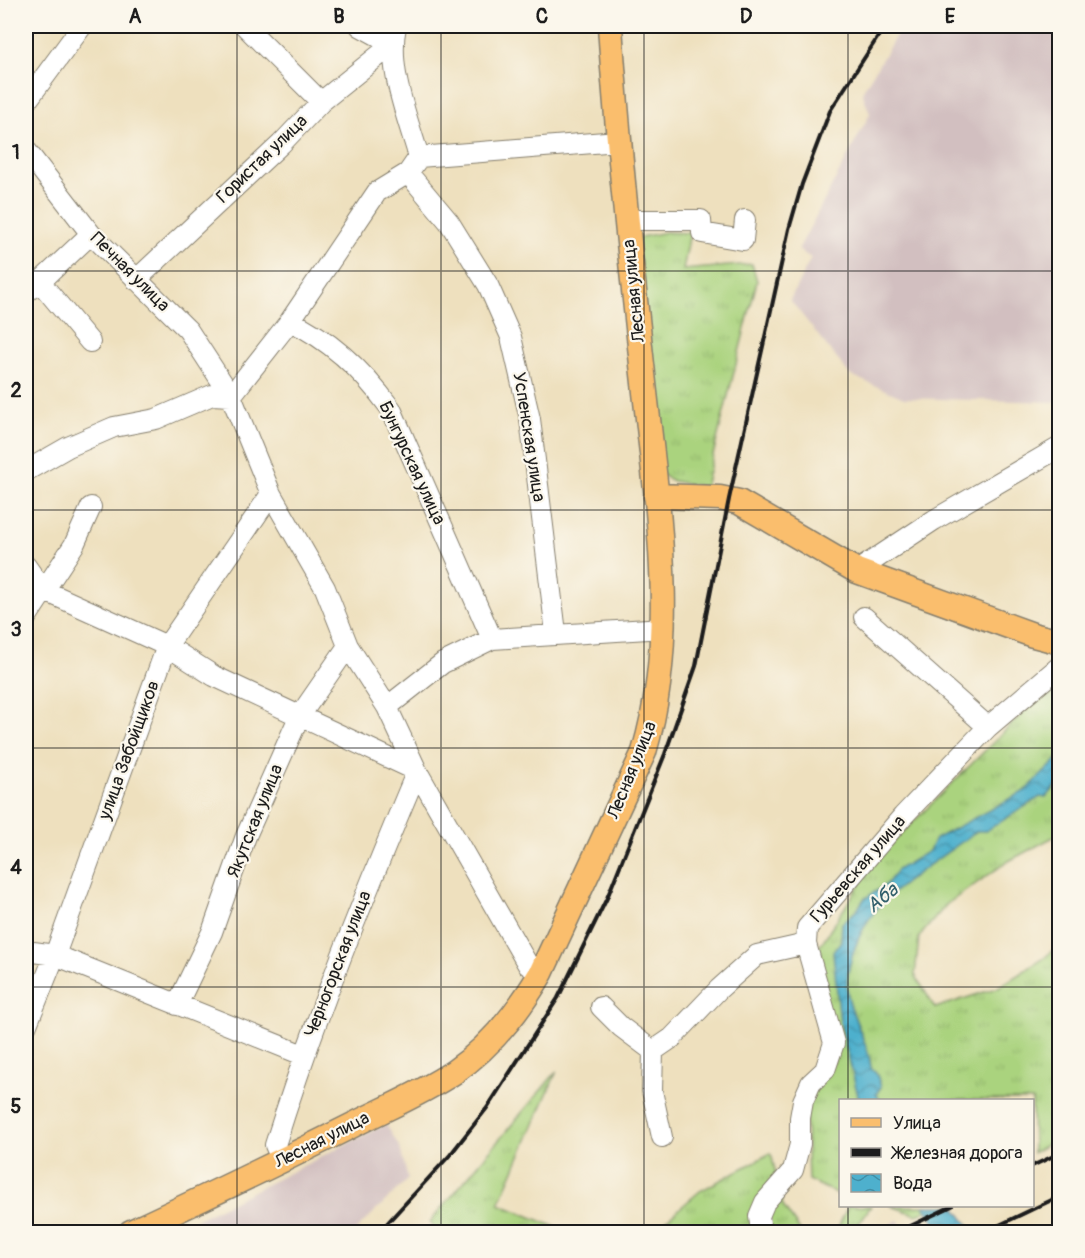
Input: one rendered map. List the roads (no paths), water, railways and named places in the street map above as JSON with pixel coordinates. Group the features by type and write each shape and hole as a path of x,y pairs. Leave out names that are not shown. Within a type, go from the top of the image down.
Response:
{"main road":[{"name":"Лесная улица","path":"130,1233 282,1161 454,1072 490,1041 526,998 541,974 644,752 655,714 663,628 656,496 618,141 610,26"},
{"path":"656,496 729,499 739,502 857,571 1033,635 1059,642"}],"street":[{"path":"26,102 82,26"},
{"path":"245,26 321,102"},
{"path":"360,26 395,35"},
{"name":"Гористая улица","path":"136,280 281,144 321,102 395,35"},
{"name":"Успенская улица","path":"395,35 402,99 414,165 488,285 511,337 530,419 556,633"},
{"path":"231,396 290,321 377,192 414,165 618,141"},
{"name":"Печная улица","path":"26,150 91,234 188,330 231,396"},
{"path":"626,220 701,220 702,233 743,240 744,220"},
{"path":"90,342 33,287 91,234"},
{"name":"Бунгурская улица","path":"290,321 310,330 367,376 390,409 492,639"},
{"path":"26,471 68,447 114,426 156,419 212,395 231,396"},
{"path":"231,396 271,494 325,588 348,646 387,706 417,771 528,965 541,974"},
{"path":"857,571 934,520 1059,447"},
{"name":"улица Забойщиков","path":"26,1027 56,955 167,646 271,494"},
{"path":"26,618 74,545 91,507"},
{"path":"26,566 43,590 167,646 214,676 417,771"},
{"path":"864,617 988,727"},
{"path":"387,706 443,663 492,639 556,633 663,628"},
{"name":"Якутская улица","path":"177,1005 212,932 246,836 299,717 348,646"},
{"name":"Гурьевская улица","path":"653,1051 672,1038 718,989 757,955 806,944 807,928 903,816 988,727 1059,666"},
{"name":"Черногорская улица","path":"282,1161 274,1145 303,1055 374,873 417,771"},
{"path":"761,1233 759,1216 765,1202 793,1170 800,1144 800,1118 803,1101 811,1083 825,1070 834,1043 806,944"},
{"path":"26,951 56,955 303,1055"},
{"path":"601,1007 621,1027 653,1051 652,1091 662,1137"}],"water":[{"name":"Аба","path":"1059,758 1059,783 1046,798 1040,797 986,831 977,831 892,894 867,922 852,957 847,984 850,1004 871,1068 876,1072 881,1087 876,1094 879,1099 859,1099 840,1022 833,952 841,941 842,923 857,910 864,899 887,884 897,870 929,851 935,839 1025,791"},
{"path":"925,1207 955,1207 974,1232 941,1232"}],"railway":[{"path":"379,1232 450,1155 487,1108 558,998 607,898 665,754 696,666 729,499 789,229 802,184 830,111 885,26"},
{"path":"1034,1165 1060,1153"},
{"path":"985,1232 1060,1196"},
{"path":"898,1232 950,1207"}]}
